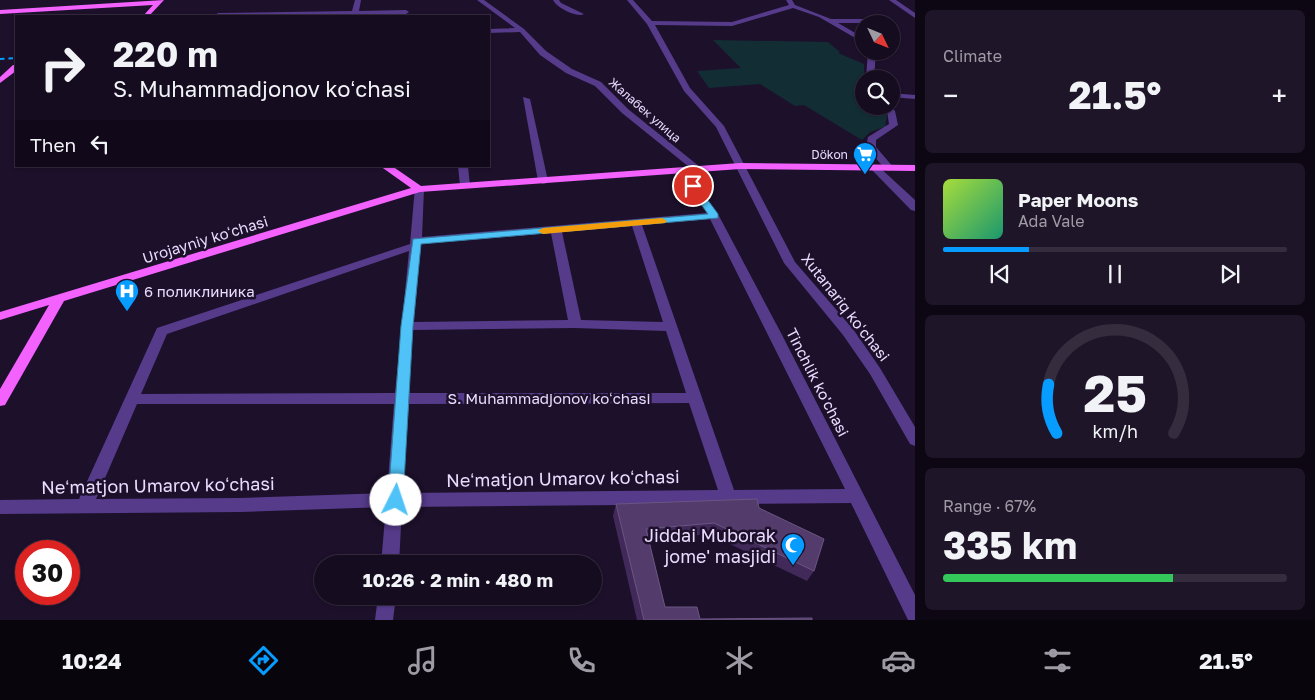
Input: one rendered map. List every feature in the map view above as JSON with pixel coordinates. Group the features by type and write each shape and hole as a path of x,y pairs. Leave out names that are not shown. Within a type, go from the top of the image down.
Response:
{"main road":[{"path":"0,12 160,1"},
{"path":"147,15 160,1"},
{"path":"62,15 66,8"},
{"path":"0,81 14,70"},
{"name":"Urоjayniy koʻchasi","path":"0,316 419,190 740,166 915,168"},
{"path":"386,167 419,190"},
{"path":"0,401 59,299"}],"street":[{"path":"355,13 358,0"},
{"name":"Жалабек улица","path":"480,0 522,30 543,53 569,71 598,84 625,111 697,169"},
{"path":"556,0 558,4 581,14"},
{"name":"Xutanariq koʻchasi","path":"630,0 650,23 687,89 720,126 790,263 848,332 875,371 915,440"},
{"path":"892,0 915,16"},
{"path":"650,23 732,24 791,3 830,20 855,35"},
{"path":"218,15 406,12"},
{"path":"830,20 855,20"},
{"path":"490,30 522,30"},
{"path":"900,96 912,97"},
{"path":"526,99 543,181"},
{"path":"889,168 872,147 871,139 894,125 892,115"},
{"path":"463,167 466,186"},
{"path":"876,168 915,208"},
{"name":"Tinchlik ko'chasi","path":"682,171 714,216 915,614"},
{"path":"391,555 407,326 419,190"},
{"path":"86,505 162,331 415,243 714,216"},
{"path":"636,223 728,496"},
{"path":"556,230 575,324"},
{"path":"407,326 575,324 671,327"},
{"name":"S. Muhammadjonov koʻchasi","path":"132,399 695,398"},
{"name":"Neʻmatjon Umarov koʻchasi","path":"0,507 396,500 857,496"},
{"path":"384,620 385,605"}],"shaded area":[{"path":"713,40 828,42 840,52 838,53 864,64 864,70 855,70 855,115 887,115 885,127 870,132 862,140 804,105 795,106 760,84 709,88 697,71 741,68"}],"building":[{"path":"757,499 759,508 824,539 814,571 714,523 646,529 665,607 697,607 700,619 812,618 812,620 644,620 616,504"}],"railway":[{"path":"0,59 15,58"}],"slow traffic":[{"path":"543,231 662,221"}],"place":[{"name":"Dökon","path":"865,175"},
{"name":"6 поликлиника","path":"127,312"},
{"name":"Jiddai Muborak jome' masjidi","path":"793,566"}],"route":[{"path":"396,500 407,326 416,241 714,216 693,186"}]}
